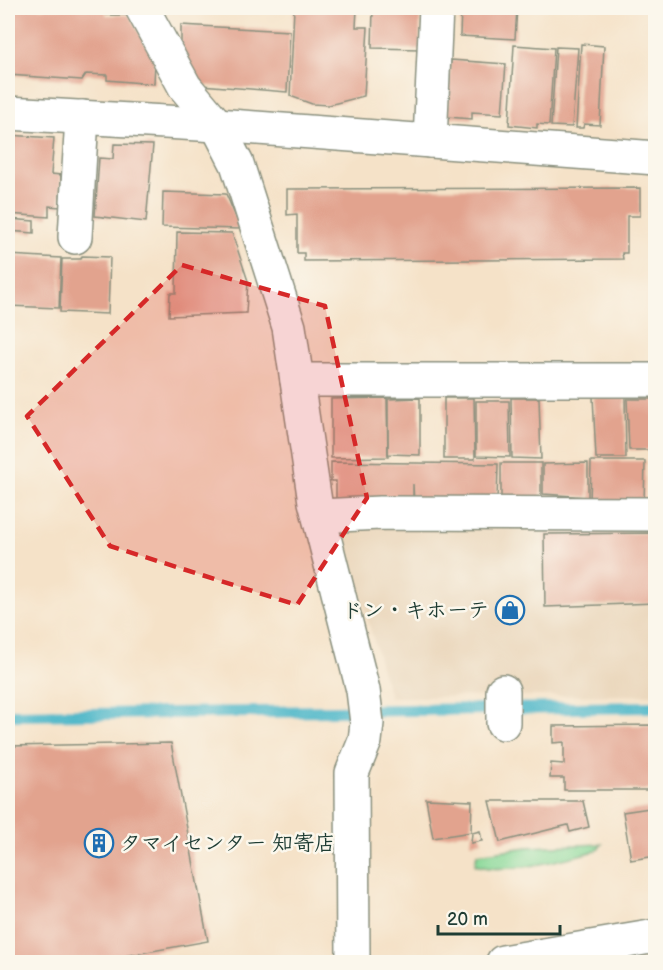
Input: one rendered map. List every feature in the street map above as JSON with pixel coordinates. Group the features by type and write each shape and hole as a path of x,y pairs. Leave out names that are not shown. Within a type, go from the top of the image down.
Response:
{"main road":[{"path":"142,8 185,87 217,125 237,164 289,327 319,516 363,690 367,723 365,741 352,773 353,963"},
{"path":"430,141 436,8"},
{"path":"8,113 217,125 656,158"},
{"path":"75,237 81,117"},
{"path":"297,380 656,380"},
{"path":"319,516 380,513 656,514"},
{"path":"503,691 503,723"},
{"path":"503,963 656,936"}],"highlighted area":[{"path":"182,265 325,306 367,498 297,605 110,546 27,416"}],"shaded area":[{"name":"ドン・キホーテ","path":"340,523 655,524 655,695 390,697"}],"green space":[{"path":"602,844 596,851 519,868 503,869 475,865 477,854 528,847"}],"building":[{"path":"8,8 107,8 106,15 129,15 155,61 154,84 107,80 107,75 86,74 82,80 8,75"},
{"path":"294,8 357,9 356,27 368,27 364,96 329,105 312,104 290,96"},
{"path":"373,8 420,8 420,49 372,48"},
{"path":"461,8 517,8 515,39 460,36"},
{"path":"181,25 290,31 287,92 201,85 181,48"},
{"path":"581,44 604,46 600,125 584,124 583,128 576,128"},
{"path":"514,45 554,48 549,125 537,124 537,128 509,125"},
{"path":"556,47 578,48 572,127 551,126"},
{"path":"451,60 506,64 502,114 472,112 472,119 447,117"},
{"path":"8,135 54,138 51,174 61,175 60,207 49,206 49,217 8,214"},
{"path":"114,144 153,145 146,222 95,216 99,158 113,159"},
{"path":"640,188 640,216 627,216 627,253 622,253 623,259 304,261 304,253 297,253 297,214 287,215 287,189"},
{"path":"163,192 226,194 241,229 162,227"},
{"path":"8,219 34,221 34,233 8,231"},
{"path":"177,232 232,233 248,281 246,313 169,316 170,293 176,293"},
{"path":"8,255 61,258 59,308 8,306"},
{"path":"82,256 110,257 108,314 60,312 62,259 81,259"},
{"path":"593,397 625,397 626,458 596,458"},
{"path":"387,398 388,457 331,458 331,399"},
{"path":"420,398 420,455 388,454 388,399"},
{"path":"444,398 474,398 475,459 444,459"},
{"path":"511,398 539,398 541,459 512,458"},
{"path":"627,399 656,399 655,450 629,450"},
{"path":"476,401 509,401 510,457 476,456"},
{"path":"653,459 656,459 656,506 653,506"},
{"path":"591,461 645,461 644,504 590,504"},
{"path":"331,462 498,464 497,504 414,504 413,484 413,504 336,503 336,481 331,481"},
{"path":"501,463 541,463 541,502 501,502"},
{"path":"588,463 588,497 543,494 543,464"},
{"path":"656,533 656,603 545,607 544,534"},
{"path":"656,725 656,790 564,790 564,778 550,778 551,763 564,764 564,742 553,743 553,726"},
{"name":"タマイセンター 知寄店","path":"171,743 208,941 91,962 8,962 8,746"},
{"path":"426,799 472,801 471,832 433,838"},
{"path":"490,801 583,801 589,827 570,832 568,825 500,842"},
{"path":"656,807 656,856 631,860 623,812"},
{"path":"480,831 482,841 471,843 472,833"}],"waterway":[{"path":"8,715 656,707"}],"place":[{"name":"ドン・キホーテ","path":"510,610"},
{"name":"タマイセンター 知寄店","path":"99,843"}]}
